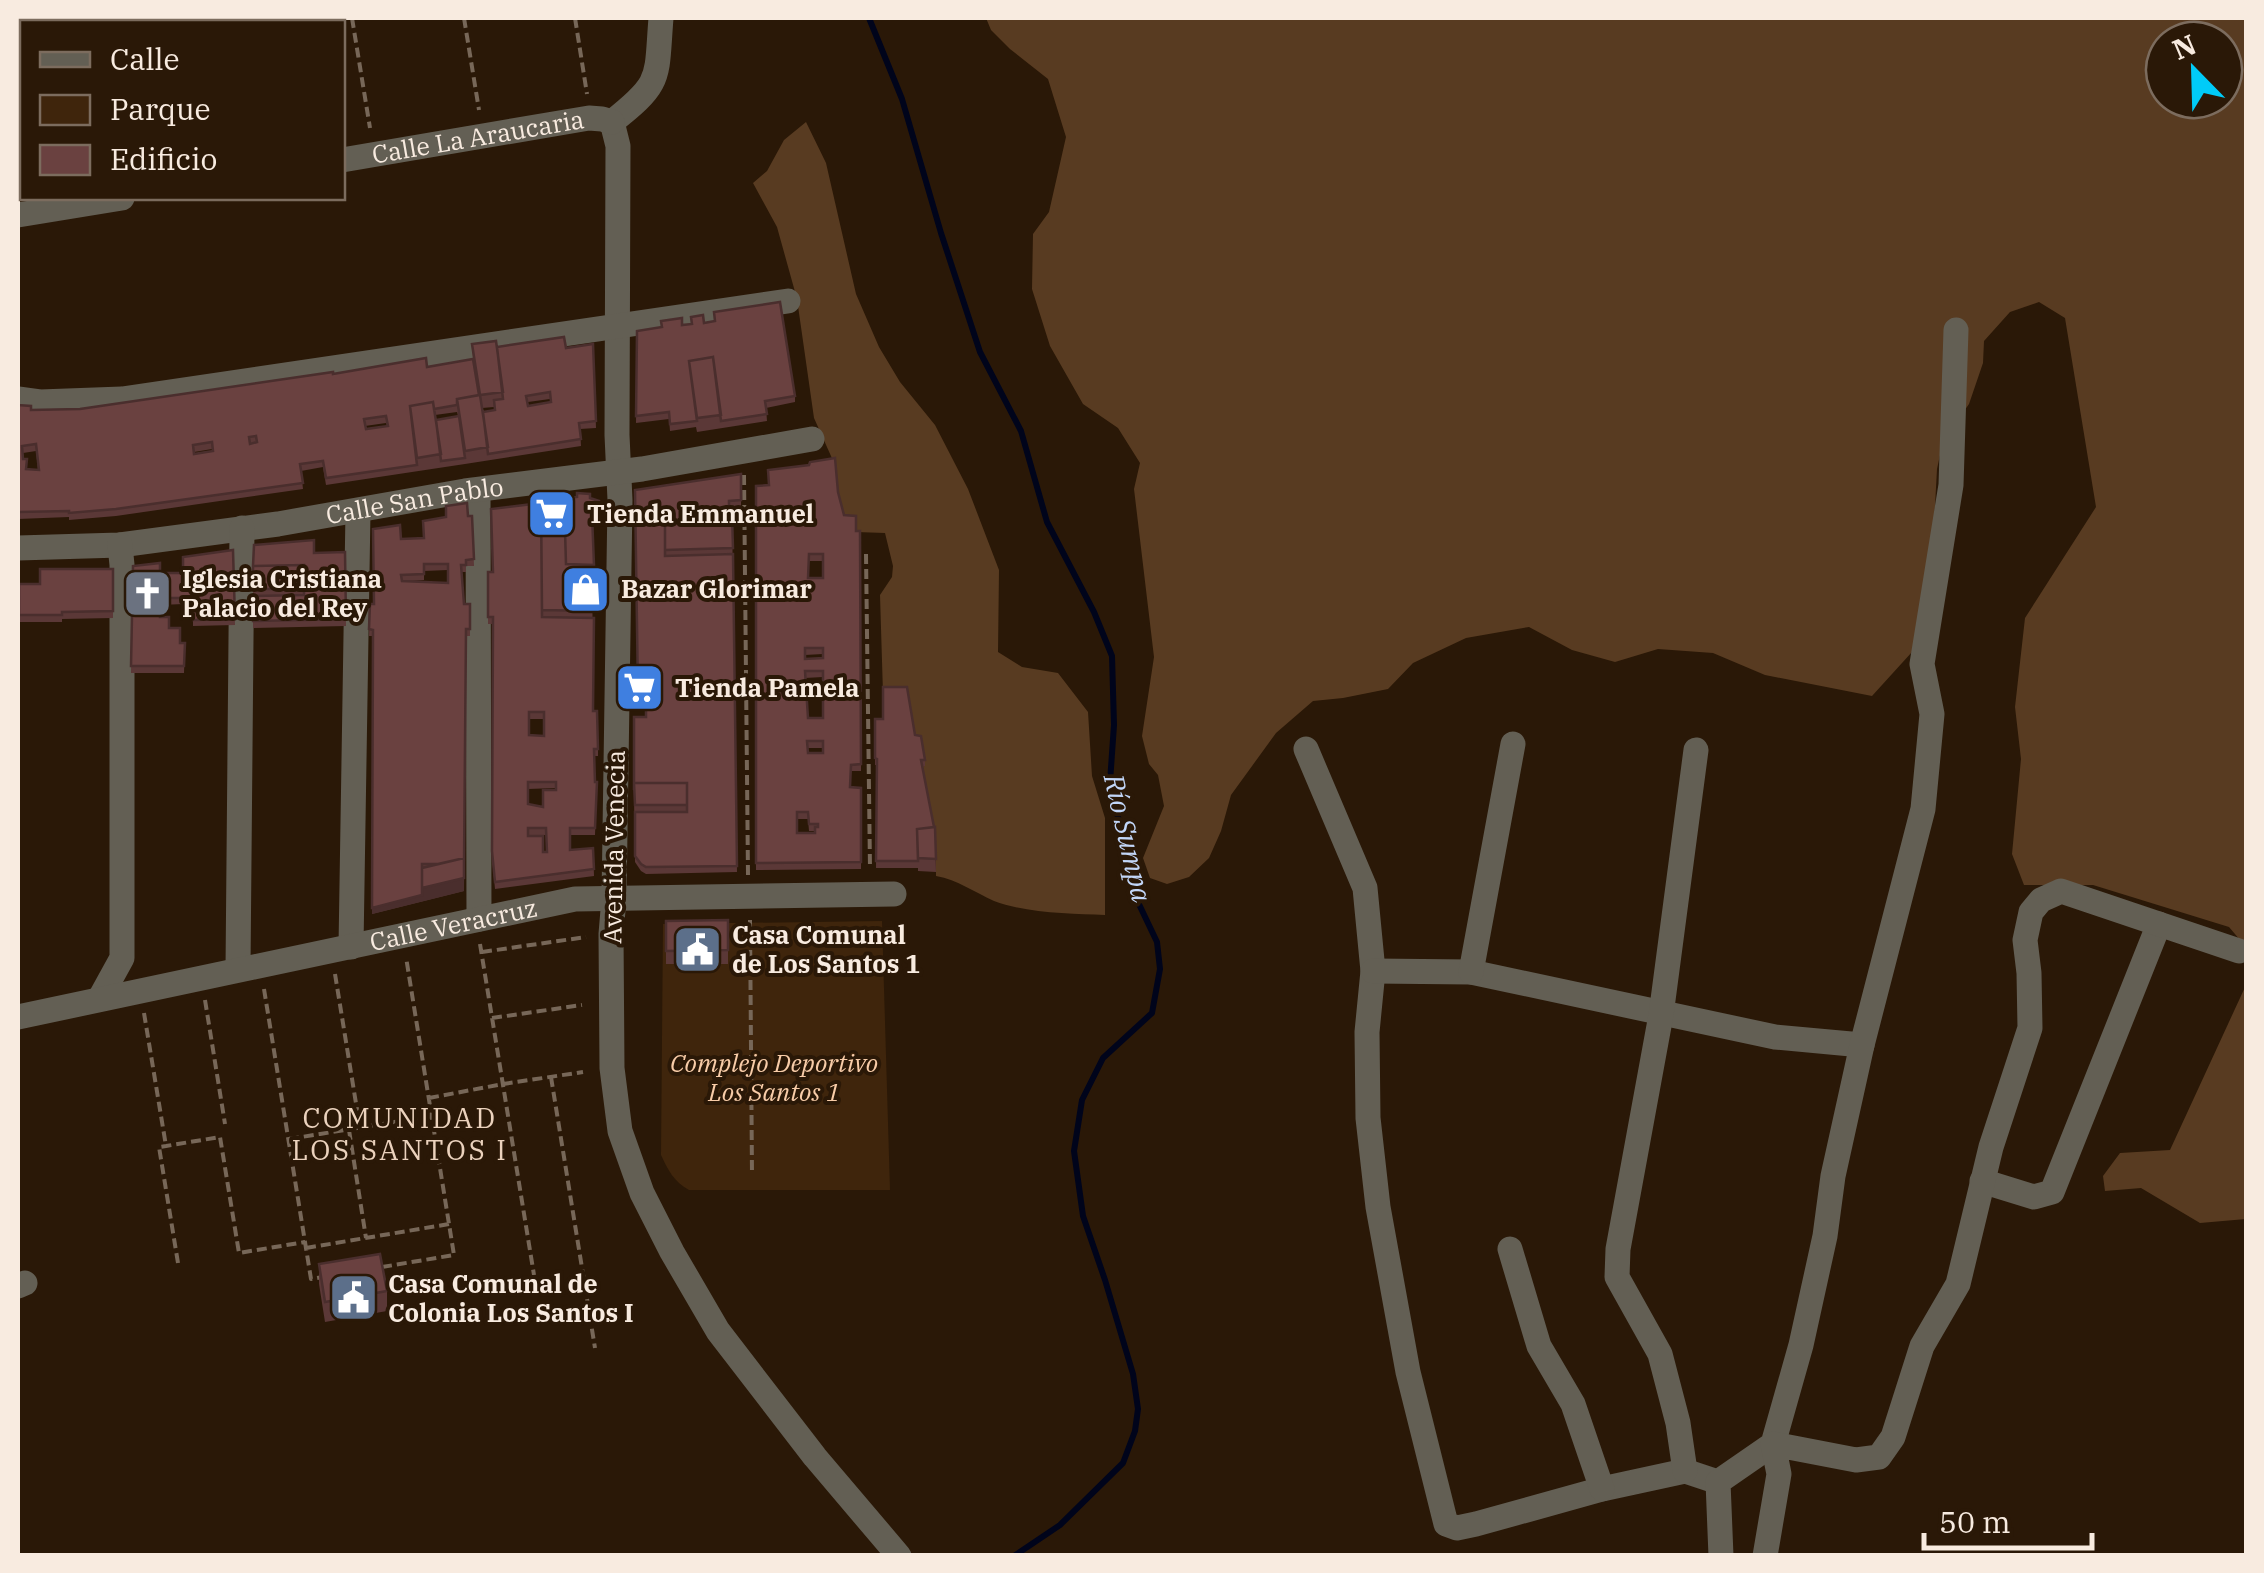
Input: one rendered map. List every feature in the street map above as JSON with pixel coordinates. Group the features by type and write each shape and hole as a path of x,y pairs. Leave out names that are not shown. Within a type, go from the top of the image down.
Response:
{"street":[{"path":"612,122 652,86 661,18"},
{"name":"Calle La Araucaria","path":"345,159 588,118 612,122"},
{"name":"Avenida Venecia","path":"612,122 618,146 618,472 614,898 610,934 612,1068 620,1131 642,1193 718,1331 815,1457 900,1556"},
{"path":"18,215 110,200"},
{"path":"18,399 40,402 122,398 788,301"},
{"path":"1765,1556 1779,1474 1773,1444 1801,1345 1862,1045 1922,809 1932,714 1922,664 1952,485 1956,330"},
{"name":"Calle San Pablo","path":"18,548 120,545 618,472 812,439"},
{"path":"478,490 479,919"},
{"path":"351,947 358,511"},
{"path":"238,969 242,528"},
{"path":"100,998 122,958 120,545"},
{"path":"1471,972 1513,744"},
{"path":"1306,749 1365,888 1373,971 1367,1032 1368,1118 1378,1206 1408,1372 1446,1524 1457,1528 1476,1524 1602,1489 1685,1472 1718,1482"},
{"path":"1685,1472 1678,1423 1660,1354 1617,1277 1622,1220 1661,1014 1696,750"},
{"path":"1718,1482 1773,1444 1856,1460 1879,1457 1893,1437 1922,1346 1958,1284 1991,1146 2030,1028 2025,940 2030,912 2041,900 2061,891 2239,951"},
{"name":"Calle Veracruz","path":"18,1016 575,899 882,894"},
{"path":"1982,1182 2034,1196 2052,1192 2158,924"},
{"path":"1373,971 1471,972 1774,1037 1862,1045"},
{"path":"1510,1249 1538,1346 1573,1404 1602,1489"},
{"path":"1718,1482 1721,1556"}],"path":[{"path":"352,18 370,128"},
{"path":"464,18 478,110"},
{"path":"575,18 588,94"},
{"path":"744,452 752,1175"},
{"path":"866,554 882,894"},
{"path":"479,919 534,1275"},
{"path":"482,952 610,934"},
{"path":"383,1267 454,1256 405,952"},
{"path":"334,968 360,1128"},
{"path":"263,982 311,1279 329,1276"},
{"path":"145,988 144,1011 178,1263"},
{"path":"204,996 225,1124"},
{"path":"492,1018 582,1005"},
{"path":"428,1098 583,1072"},
{"path":"551,1077 595,1348"},
{"path":"288,1140 432,1116"},
{"path":"349,1130 366,1238"},
{"path":"163,1147 220,1137 239,1253 449,1224"}],"green space":[{"name":"Complejo Deportivo Los Santos 1","path":"882,921 890,1190 684,1187 661,1155 663,924"}],"shaded area":[{"path":"986,18 2246,18 2246,947 2229,927 2093,885 2024,885 2012,854 2021,759 2015,707 2025,618 2096,507 2065,318 2039,302 2010,312 1984,341 1983,363 1969,404 1943,441 1934,525 1912,652 1872,696 1765,675 1713,653 1658,649 1615,662 1572,650 1529,627 1466,638 1413,663 1388,689 1313,701 1276,733 1231,795 1209,858 1189,877 1167,884 1150,878 1143,858 1164,806 1158,775 1149,764 1142,736 1154,657 1134,489 1140,463 1118,428 1083,404 1050,346 1032,289 1033,234 1049,212 1066,137 1048,79 991,30"},
{"path":"806,122 826,163 856,294 879,347 900,382 935,425 968,489 999,570 998,652 1022,667 1058,673 1088,712 1092,776 1105,818 1105,915 1006,905 936,876 936,845 921,767 883,694 880,595 892,577 893,566 885,533 856,532 844,522 835,465 814,418 797,299 777,227 753,183 767,171 784,140"},
{"path":"2246,985 2246,1219 2200,1223 2141,1188 2105,1191 2103,1176 2120,1153 2170,1150"}],"building":[{"path":"780,302 795,396 765,401 767,414 721,421 713,357 689,361 697,421 670,424 669,412 636,416 637,331 662,327 661,321 682,318 682,325 692,324 691,317 703,315 704,323 715,321 714,312"},
{"path":"564,337 566,348 593,344 596,421 579,423 581,439 488,454 483,412 495,410 494,400 503,399 497,347","holes":["550,392 551,402 528,406 526,396"]},
{"path":"496,341 503,392 480,395 472,344"},
{"path":"713,357 721,415 697,418 689,361"},
{"path":"426,358 427,367 473,359 479,395 457,399 457,405 434,409 433,402 410,406 417,465 326,478 323,461 300,464 303,483 116,509 18,512 18,405 31,406 31,410 80,409","holes":["386,416 388,426 366,429 364,419","212,442 213,451 194,454 193,445","36,444 39,470 26,469 22,446"]},
{"path":"480,395 488,447 465,451 457,399"},
{"path":"433,402 441,454 417,458 410,406"},
{"path":"459,416 465,458 441,461 436,420"},
{"path":"835,458 844,515 856,516 856,531 860,531 861,764 851,765 850,787 861,788 861,862 756,863 756,486 769,485 768,470","holes":["809,554 823,554 823,578 808,578","805,648 823,648 823,658 805,659","805,671 823,671 823,718 808,718","807,741 823,741 823,753 808,753","797,812 808,812 809,824 818,824 815,833 797,833"]},
{"path":"741,474 741,500 729,501 729,514 684,515 684,521 665,522 665,556 733,554 737,866 641,864 635,856 635,812 687,812 687,783 634,783 634,717 646,717 646,694 638,694 635,490"},
{"path":"564,493 566,564 594,565 594,611 542,610 541,496"},
{"path":"577,493 590,494 590,498 599,501 599,514 592,514 594,565 566,564 564,499 577,497"},
{"path":"467,503 468,516 472,516 474,559 461,565 464,604 470,604 470,629 466,629 464,865 464,858 422,864 422,895 372,908 373,630 369,629 370,604 374,604 373,529 400,525 401,539 424,538 423,521 446,517 446,506","holes":["424,564 448,564 448,583 402,581 401,575 424,574"]},
{"path":"541,503 542,617 594,618 593,711 597,711 598,749 594,749 595,828 570,828 570,850 593,848 594,869 495,882 493,617 488,617 488,572 493,572 491,509","holes":["529,712 544,712 544,736 529,735","528,782 556,782 556,790 543,790 543,807 528,804","528,828 546,828 547,852 543,852 543,836 528,836"]},
{"path":"732,514 733,548 665,550 665,522 684,521 684,515"},
{"path":"314,540 314,553 345,552 346,619 253,621 253,596 304,595 304,565 253,566 254,545"},
{"path":"233,550 235,619 193,620 193,601 160,598 160,617 169,617 169,628 180,628 180,643 185,643 184,666 131,666 133,566 160,563 160,573 183,573 183,557"},
{"path":"304,565 304,589 253,589 253,566"},
{"path":"40,569 113,569 113,611 19,615 19,584 40,584"},
{"path":"883,687 907,687 915,735 921,736 925,760 921,760 934,827 917,829 918,861 876,861 875,719 883,719"},
{"path":"634,783 687,783 687,805 635,805"},
{"path":"935,827 936,859 918,858 917,829"},
{"path":"464,858 464,878 422,888 422,868"},
{"path":"728,920 728,950 666,951 666,921"},
{"path":"380,1254 387,1291 325,1302 319,1264"}],"waterway":[{"name":"Río Sumpa","path":"869,18 902,99 980,352 1021,431 1047,522 1094,612 1112,656 1114,725 1110,782 1137,900 1157,942 1160,969 1152,1013 1103,1058 1082,1100 1074,1151 1083,1216 1133,1374 1138,1409 1135,1431 1123,1463 1060,1525 1014,1556"}],"place":[{"name":"Tienda Emmanuel","path":"552,514"},
{"name":"Bazar Glorimar","path":"586,589"},
{"name":"Iglesia Cristiana Palacio del Rey","path":"147,593"},
{"name":"Tienda Pamela","path":"640,688"},
{"name":"Casa Comunal de Los Santos 1","path":"697,949"},
{"name":"Casa Comunal de Colonia Los Santos I","path":"353,1298"}],"district":[{"name":"COMUNIDAD LOS SANTOS I","path":"400,1134"}]}
